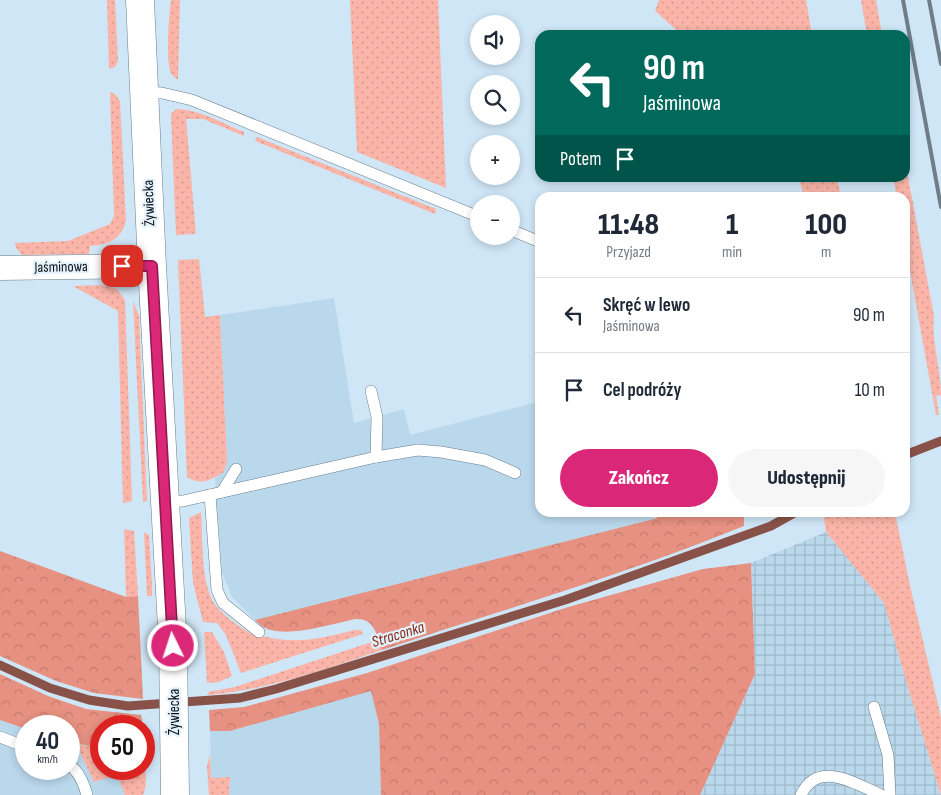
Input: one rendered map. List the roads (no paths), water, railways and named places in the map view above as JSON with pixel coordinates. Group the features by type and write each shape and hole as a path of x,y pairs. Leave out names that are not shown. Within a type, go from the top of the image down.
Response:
{"main road":[{"name":"Żywiecka","path":"140,0 152,266 173,646 175,795"}],"street":[{"name":"Jaśminowa","path":"0,268 152,266"}],"lane":[{"path":"145,92 162,93 192,100 470,213"},
{"path":"520,234 535,240"},
{"path":"371,391 377,417 376,457"},
{"path":"165,502 183,501 376,457 418,450 485,460 515,473"},
{"path":"222,492 236,469"},
{"path":"210,495 217,590 223,603 258,632"},
{"path":"874,707 888,756 890,795"},
{"path":"0,737 15,743"},
{"path":"801,795 804,789 816,778 830,776 848,779 881,795"},
{"path":"80,778 84,783 87,795"}],"waterway":[{"name":"Straconka","path":"910,453 941,441"},
{"name":"Straconka","path":"0,665 50,688 89,700 128,706 240,698 276,689 565,600 771,526 787,517"}],"railway":[{"path":"903,0 909,30"},
{"path":"929,0 941,64"},
{"path":"910,38 941,207"}]}
